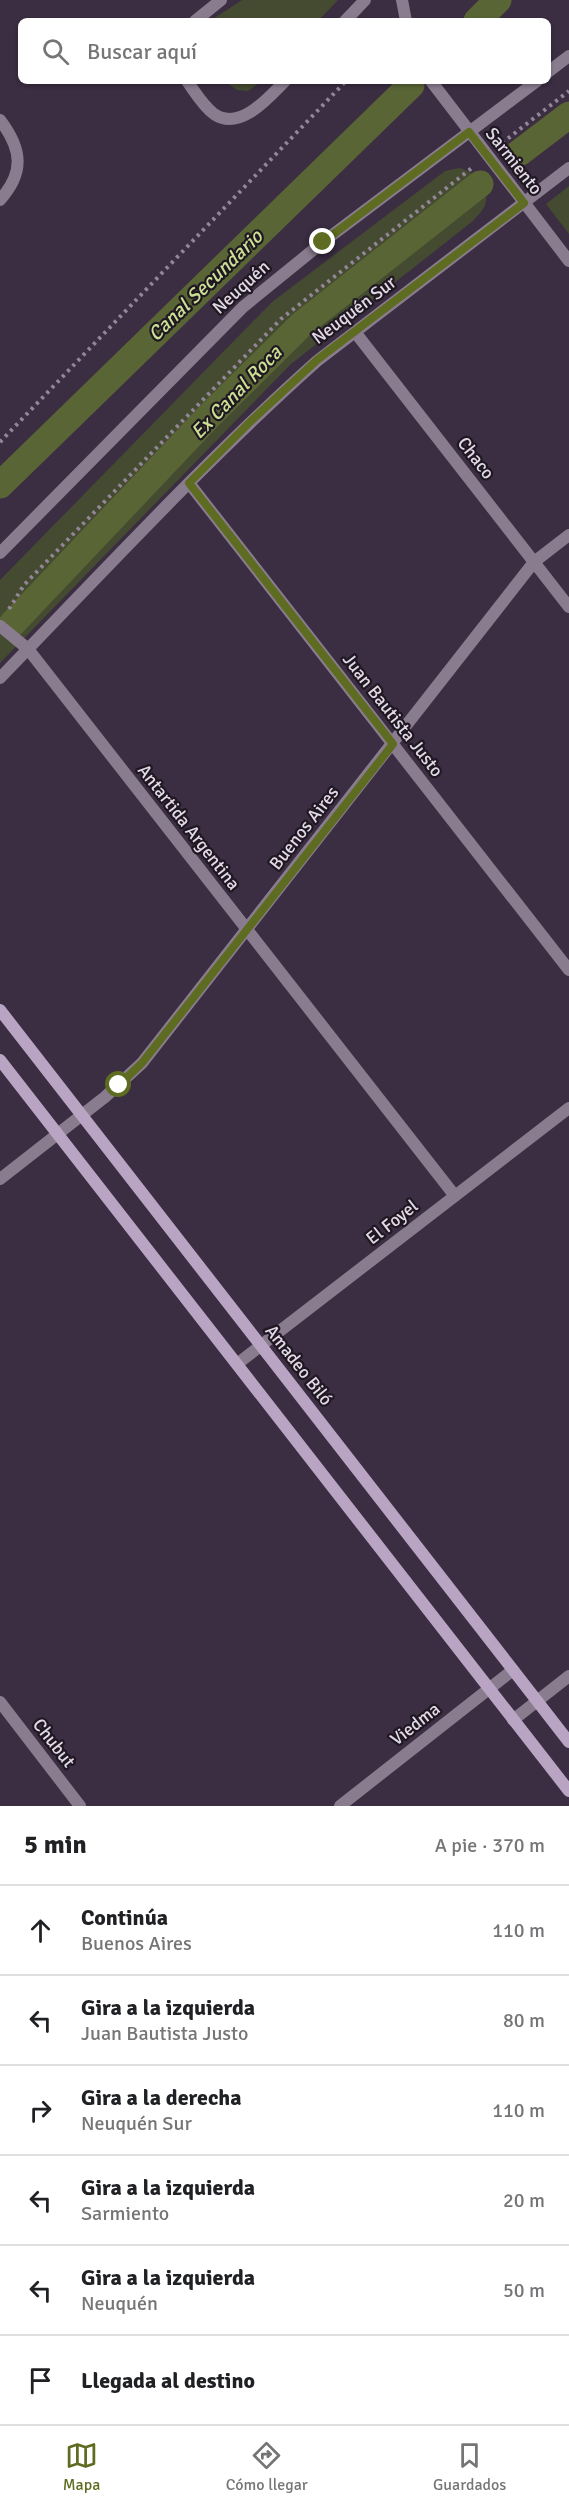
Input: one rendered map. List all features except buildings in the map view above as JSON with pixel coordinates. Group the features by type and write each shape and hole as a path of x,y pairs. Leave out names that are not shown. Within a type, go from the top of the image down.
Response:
{"main road":[{"name":"Amadeo Biló","path":"0,1010 569,1742"},
{"path":"0,1060 569,1791"}],"street":[{"path":"199,18 221,0"},
{"path":"348,18 365,0"},
{"path":"402,0 405,18"},
{"path":"551,70 569,56"},
{"path":"189,84 214,114 223,119 234,119 245,115 267,100 282,84"},
{"name":"Sarmiento","path":"433,84 569,261"},
{"name":"Neuquén","path":"0,554 243,307 323,242 533,84"},
{"path":"0,120 16,147 18,163 16,177 0,200"},
{"name":"Neuquén Sur","path":"0,678 189,483 282,392 355,332 569,168"},
{"name":"Chaco","path":"355,332 569,607"},
{"name":"Juan Bautista Justo","path":"189,483 569,970"},
{"name":"Buenos Aires","path":"0,1179 119,1085 142,1063 534,562 569,535"},
{"name":"Antartida Argentina","path":"0,627 28,649 454,1196"},
{"name":"El Foyel","path":"237,1364 569,1108"},
{"name":"Viedma","path":"339,1806 513,1670"},
{"path":"513,1720 569,1676"},
{"name":"Chubut","path":"0,1702 80,1806"}],"path":[{"path":"0,442 343,84"},
{"path":"7,611 24,585 281,319 569,91"}],"green space":[{"path":"242,0 338,0 321,18 215,18"},
{"path":"228,84 258,84 248,91 237,90"},
{"path":"459,168 480,181 486,192 484,207 473,221 291,364 0,663 0,580 272,302 445,171"},
{"path":"569,186 569,234 546,204"}],"waterway":[{"name":"Canal Secundario","path":"480,18 498,0"},
{"name":"Canal Secundario","path":"0,485 411,85"},
{"name":"Ex Canal Roca","path":"519,153 569,115"},
{"name":"Ex Canal Roca","path":"12,624 210,415 302,324 480,184"}],"route":[{"path":"119,1085 142,1063 393,744 189,483 317,360 524,203 469,132 323,242"}]}
